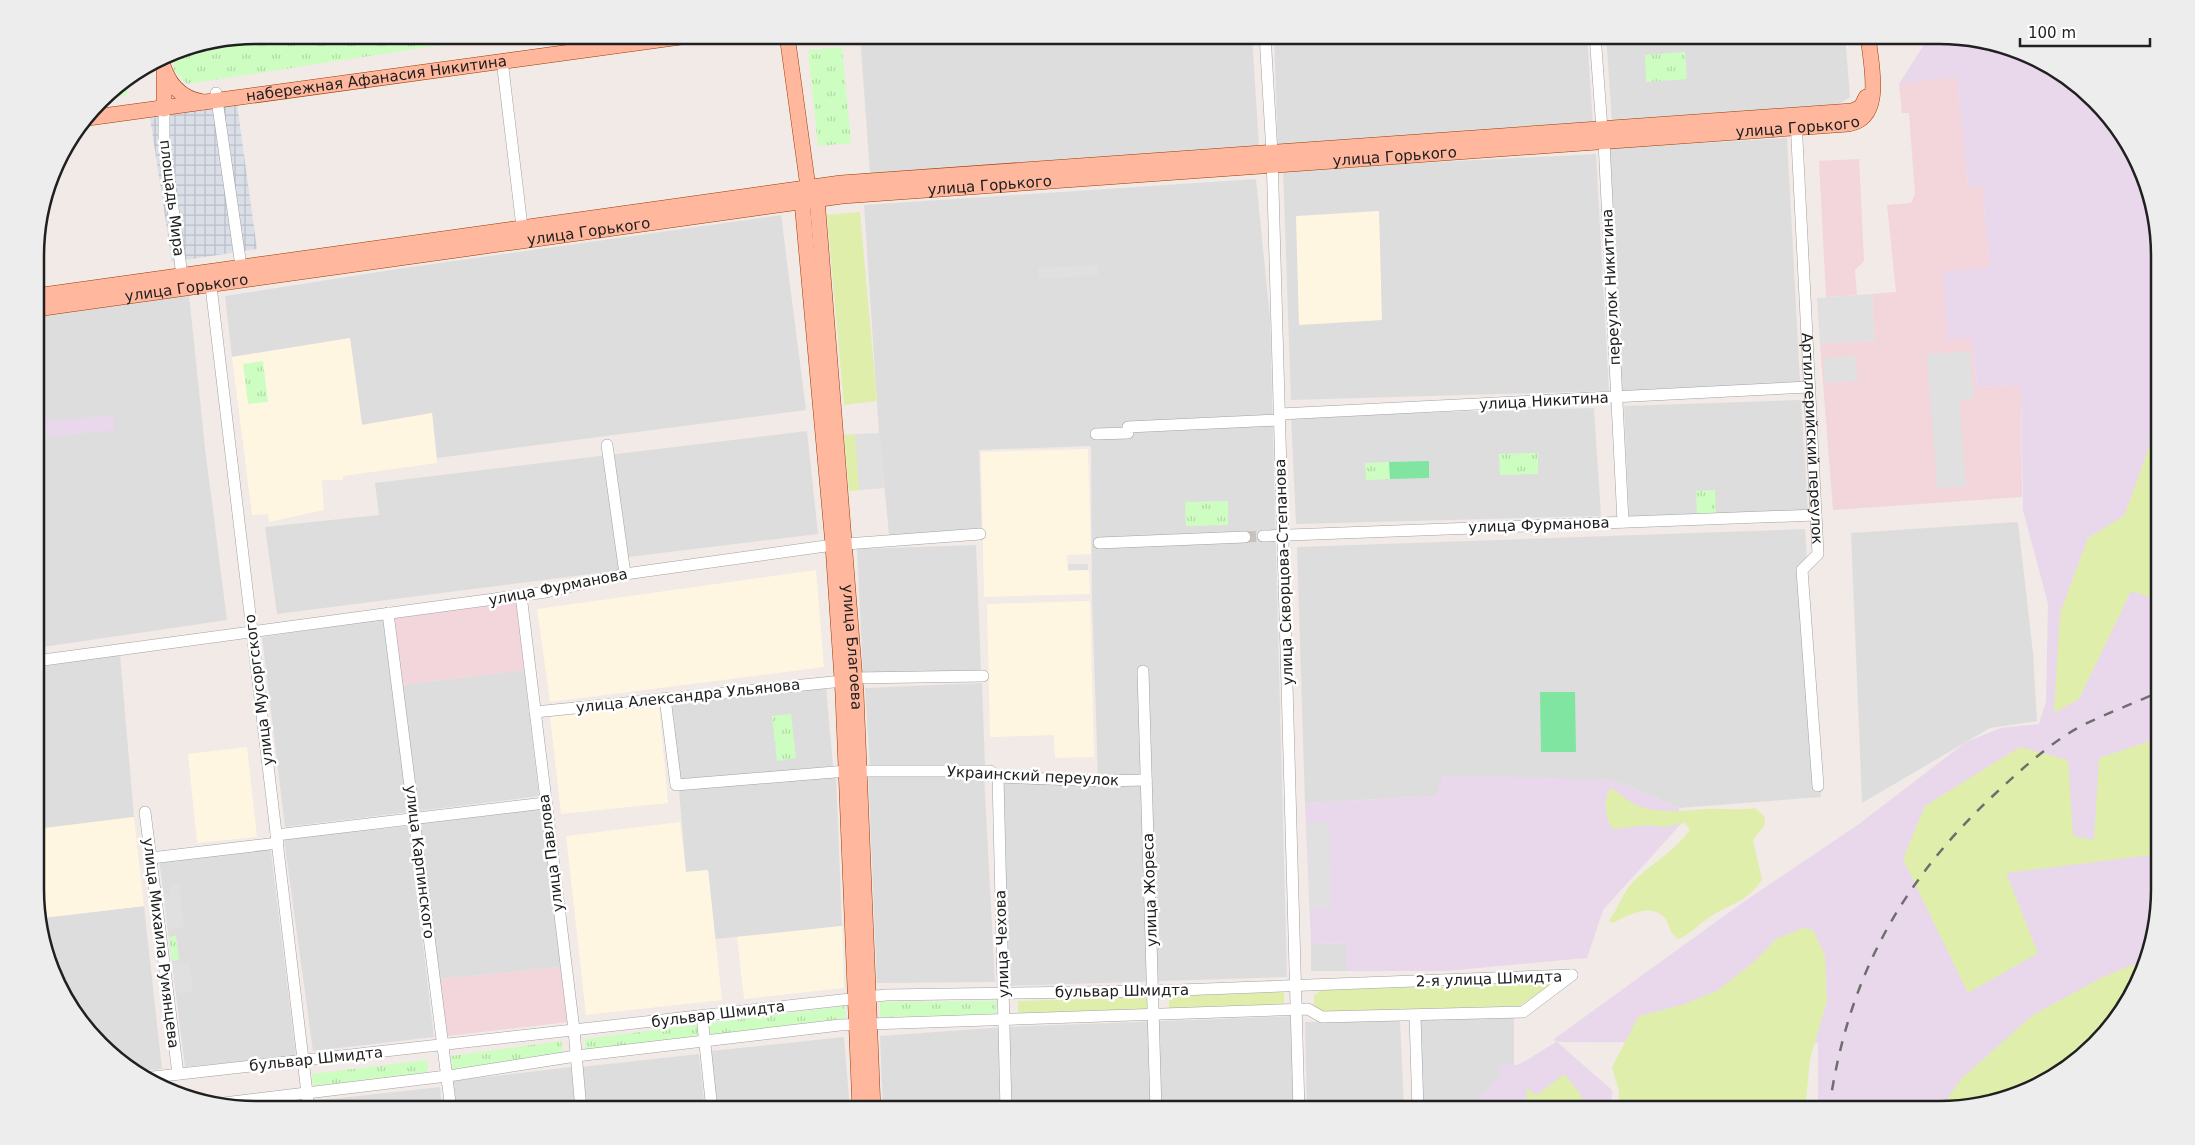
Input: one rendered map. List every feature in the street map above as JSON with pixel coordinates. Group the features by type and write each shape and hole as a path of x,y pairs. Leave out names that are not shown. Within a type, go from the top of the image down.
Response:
{"main road":[{"name":"набережная Афанасия Никитина","path":"213,99 576,44"},
{"name":"набережная Афанасия Никитина","path":"95,117 163,104 626,44"},
{"name":"улица Благоева","path":"788,44 809,196 839,545 849,680 864,1025 872,1101"},
{"name":"улица Горького","path":"1796,122 1852,111 1862,107 1866,99 1862,44"},
{"name":"улица Горького","path":"44,307 210,277 523,233 809,196 1272,159 1796,122 1851,124 1868,113 1873,96 1869,44"},
{"path":"145,102 158,89 162,66"},
{"path":"162,66 163,104"},
{"path":"163,66 174,87 188,97 213,99"},
{"name":"набережная Афанасия Никитина","path":"105,107 145,102 163,104 188,97"},
{"name":"улица Горького","path":"210,277 241,266 523,233"},
{"name":"улица Горького","path":"44,295 183,281"},
{"name":"улица Благоева","path":"860,1101 864,1025"}],"street":[{"name":"улица Скворцова-Степанова","path":"1266,44 1272,159 1299,1101"},
{"name":"переулок Никитина","path":"1596,44 1603,136 1623,522"},
{"path":"502,60 523,233"},
{"path":"213,99 220,120 241,266"},
{"name":"площадь Мира","path":"163,104 164,128 183,281"},
{"name":"Артиллерийский переулок","path":"1796,122 1818,554 1802,570 1818,786"},
{"name":"улица Мусоргского","path":"210,277 308,1101"},
{"name":"улица Никитина","path":"1096,434 1128,433 1128,426 1809,387"},
{"path":"607,445 625,574"},
{"name":"улица Фурманова","path":"1263,536 1816,515"},
{"name":"улица Фурманова","path":"44,660 546,592 625,574 839,545 980,534"},
{"path":"1099,543 1245,537"},
{"name":"улица Павлова","path":"521,595 574,1030 580,1101"},
{"name":"улица Карпинского","path":"388,614 450,1101"},
{"name":"улица Жореса","path":"1143,671 1156,1101"},
{"name":"улица Александра Ульянова","path":"534,712 849,680 983,676"},
{"name":"Украинский переулок","path":"665,698 676,785 853,771 990,771 998,777 1103,781 1146,780"},
{"name":"улица Чехова","path":"998,777 1006,1101"},
{"path":"151,858 415,818 545,802"},
{"name":"улица Михаила Румянцева","path":"145,812 178,1074"},
{"name":"2-я улица Шмидта","path":"1295,987 1572,975 1522,1012 1322,1017 1308,1009 1296,1009"},
{"name":"бульвар Шмидта","path":"157,1077 863,997 1003,993 1153,992 1295,987"},
{"name":"бульвар Шмидта","path":"241,1101 447,1076 576,1056 864,1025 1004,1018 1296,1009"},
{"path":"702,1016 711,1101"},
{"path":"1415,1016 1418,1101"}],"shaded area":[{"path":"861,44 1253,44 1259,147 870,173"},
{"path":"1274,44 1588,44 1593,125 1278,152"},
{"path":"1607,44 1846,44 1850,97 1839,104 1612,122"},
{"path":"1924,44 1954,44 1981,48 2021,60 2046,72 2069,87 2108,126 2135,174 2144,201 2151,241 2151,904 2144,944 2135,971 2123,996 2108,1019 2069,1058 2021,1085 1981,1097 1954,1101 1818,1101 1818,1043 1557,1042 1612,1090 1611,1101 1480,1101 1480,1097 1501,1075 1499,1065 1517,1065 1556,1042 1554,1039 1742,903 1859,824 1966,742 2001,728 2039,724 2046,701 2048,604 2023,510 2021,389 2017,385 1977,387 1972,338 1947,339 1943,271 1990,268 1982,187 1968,187 1957,77 1899,84"},
{"path":"1957,77 1968,187 1982,186 1990,268 1947,339 1972,337 1977,387 2017,385 2021,389 2022,497 1833,510 1820,344 1875,340 1872,294 1896,292 1887,205 1911,203 1915,194 1909,113 1902,113 1899,84"},
{"path":"237,104 257,249 172,262 150,118"},
{"path":"1787,138 1800,382 1622,391 1609,148"},
{"path":"1596,154 1609,391 1291,400 1283,170"},
{"path":"1859,159 1864,261 1855,270 1857,295 1826,297 1819,161"},
{"path":"1256,179 1270,318 1287,977 1009,986 1000,780 1098,776 1092,600 1091,446 979,450 982,538 890,544 879,433 864,205"},
{"path":"1379,211 1382,320 1299,325 1296,216"},
{"path":"781,215 806,410 437,458 432,413 362,425 350,339 232,357 225,296 404,268"},
{"path":"1098,265 1098,275 1039,279 1038,268"},
{"path":"1872,294 1875,340 1820,344 1817,298"},
{"path":"189,295 205,448 227,620 44,647 44,316"},
{"path":"350,338 362,425 432,413 437,463 343,476 343,480 322,480 324,510 269,522 268,514 252,515 232,357"},
{"path":"1970,351 1974,399 1959,400 1966,486 1937,488 1927,354"},
{"path":"1856,356 1857,381 1825,383 1824,358"},
{"path":"1801,400 1808,511 1629,520 1624,406"},
{"path":"1594,408 1601,516 1296,524 1291,416"},
{"path":"113,415 114,430 44,437 44,422"},
{"path":"807,431 818,534 628,557 630,569 277,614 265,527 379,515 375,483"},
{"path":"880,433 884,488 859,490 855,434"},
{"path":"1088,449 1091,554 1067,555 1068,571 1089,570 1090,594 984,597 981,452"},
{"path":"2018,522 2033,653 2037,721 1990,728 1862,803 1851,533"},
{"path":"1805,529 1821,797 1679,808 1626,785 1601,779 1435,796 1305,803 1297,547"},
{"path":"976,545 981,671 863,675 857,549"},
{"path":"1068,564 1088,564 1088,570 1068,570"},
{"path":"816,570 824,667 550,702 537,609"},
{"path":"516,601 524,670 402,685 392,617"},
{"path":"1090,601 1094,757 1055,758 1054,735 990,737 987,604"},
{"path":"384,619 409,812 285,827 262,637"},
{"path":"120,655 134,817 44,828 44,666"},
{"path":"524,670 539,796 419,811 402,685"},
{"path":"982,683 985,766 870,767 865,688"},
{"path":"826,687 833,766 678,781 672,704"},
{"path":"659,705 668,803 561,814 550,717"},
{"path":"247,747 257,837 197,843 188,754"},
{"path":"868,771 984,775 995,982 877,983"},
{"path":"836,776 842,926 715,939 708,870 686,872 679,790"},
{"path":"1443,776 1601,779 1626,785 1679,808 1680,825 1603,910 1587,958 1446,971 1347,971 1347,944 1311,943 1305,803 1435,796"},
{"path":"541,807 561,967 440,979 420,821"},
{"path":"134,817 144,906 46,918 44,904 44,828"},
{"path":"680,822 686,872 708,870 722,1000 586,1015 566,836"},
{"path":"1307,822 1329,822 1331,908 1310,909"},
{"path":"409,826 434,1037 313,1051 284,839"},
{"path":"270,844 296,1056 185,1067 159,859"},
{"path":"179,884 184,927 168,929 164,895 171,894 170,885"},
{"path":"144,906 162,1069 145,1070 126,1058 87,1019 72,996 60,971 51,944 46,918"},
{"path":"842,926 844,988 744,999 737,937"},
{"path":"1311,943 1347,944 1347,971 1311,971"},
{"path":"189,962 193,991 176,993 173,964"},
{"path":"561,967 568,1022 447,1036 440,979"},
{"path":"1296,1016 1299,1101 883,1101 880,1036 1004,1027"},
{"path":"1514,1018 1514,1076 1480,1097 1480,1101 1413,1101 1410,1019"},
{"path":"1400,1020 1404,1101 1307,1101 1305,1022"},
{"path":"844,1037 849,1101 716,1101 711,1051"},
{"path":"699,1054 704,1101 585,1101 581,1067"},
{"path":"571,1067 575,1101 455,1101 452,1081"},
{"path":"440,1087 441,1101 313,1101"}],"green space":[{"path":"241,44 447,44 187,84 174,71 174,60 201,51"},
{"path":"842,47 851,143 818,146 808,50"},
{"path":"1685,52 1687,79 1646,82 1645,55"},
{"path":"127,86 128,92 125,96 115,97"},
{"path":"860,212 877,401 844,405 827,215"},
{"path":"263,361 268,402 248,404 243,364"},
{"path":"858,434 862,490 849,491 844,435"},
{"path":"2151,442 2151,597 2131,591 2079,699 2054,713 2060,613 2088,538 2124,516"},
{"path":"1538,453 1538,474 1500,475 1499,454"},
{"path":"1429,461 1429,478 1390,479 1389,462"},
{"path":"1389,462 1390,479 1366,480 1365,463"},
{"path":"1715,490 1716,513 1697,515 1696,491"},
{"path":"1228,501 1228,525 1186,526 1185,502"},
{"path":"1540,692 1575,692 1576,752 1541,752"},
{"path":"791,714 796,758 777,761 772,716"},
{"path":"2151,741 2151,855 2006,873 2038,953 1968,993 1903,859 1925,806 2020,747 2068,760 2073,836 2094,840 2099,758"},
{"path":"1611,788 1633,803 1653,810 1679,811 1755,808 1765,817 1764,826 1753,840 1762,879 1746,897 1711,916 1679,939 1673,935 1663,916 1657,912 1638,912 1613,923 1609,921 1632,883 1677,845 1690,830 1685,823 1663,827 1649,825 1612,829 1606,808 1608,792"},
{"path":"1803,928 1813,930 1825,956 1827,1001 1810,1059 1806,1101 1619,1101 1619,1091 1612,1067 1639,1016 1682,1005 1717,991 1755,961 1776,939"},
{"path":"176,936 179,960 172,961 169,937"},
{"path":"2138,963 2123,996 2108,1019 2069,1058 2045,1073 2008,1090 1981,1097 1946,1101 1961,1079 2033,1015 2103,977"},
{"path":"1553,983 1520,1006 1324,1012 1314,1006 1314,996 1322,990"},
{"path":"1284,992 1284,1005 1169,1009 1169,996"},
{"path":"1150,997 1150,1009 1018,1013 1018,1001"},
{"path":"996,1001 996,1015 880,1017 880,1002"},
{"path":"845,1006 846,1018 585,1052 585,1039"},
{"path":"561,1041 563,1055 453,1070 451,1056"},
{"path":"427,1060 428,1072 313,1086 312,1074"},
{"path":"1564,1074 1579,1092 1583,1101 1526,1101 1527,1087 1536,1096"}],"tunnel":[{"path":"1245,537 1263,536"}],"railway":[{"path":"1830,1101 1837,1062 1849,1018 1864,976 1883,936 1906,898 1932,861 1997,792 2049,747 2083,725 2151,695"}]}
